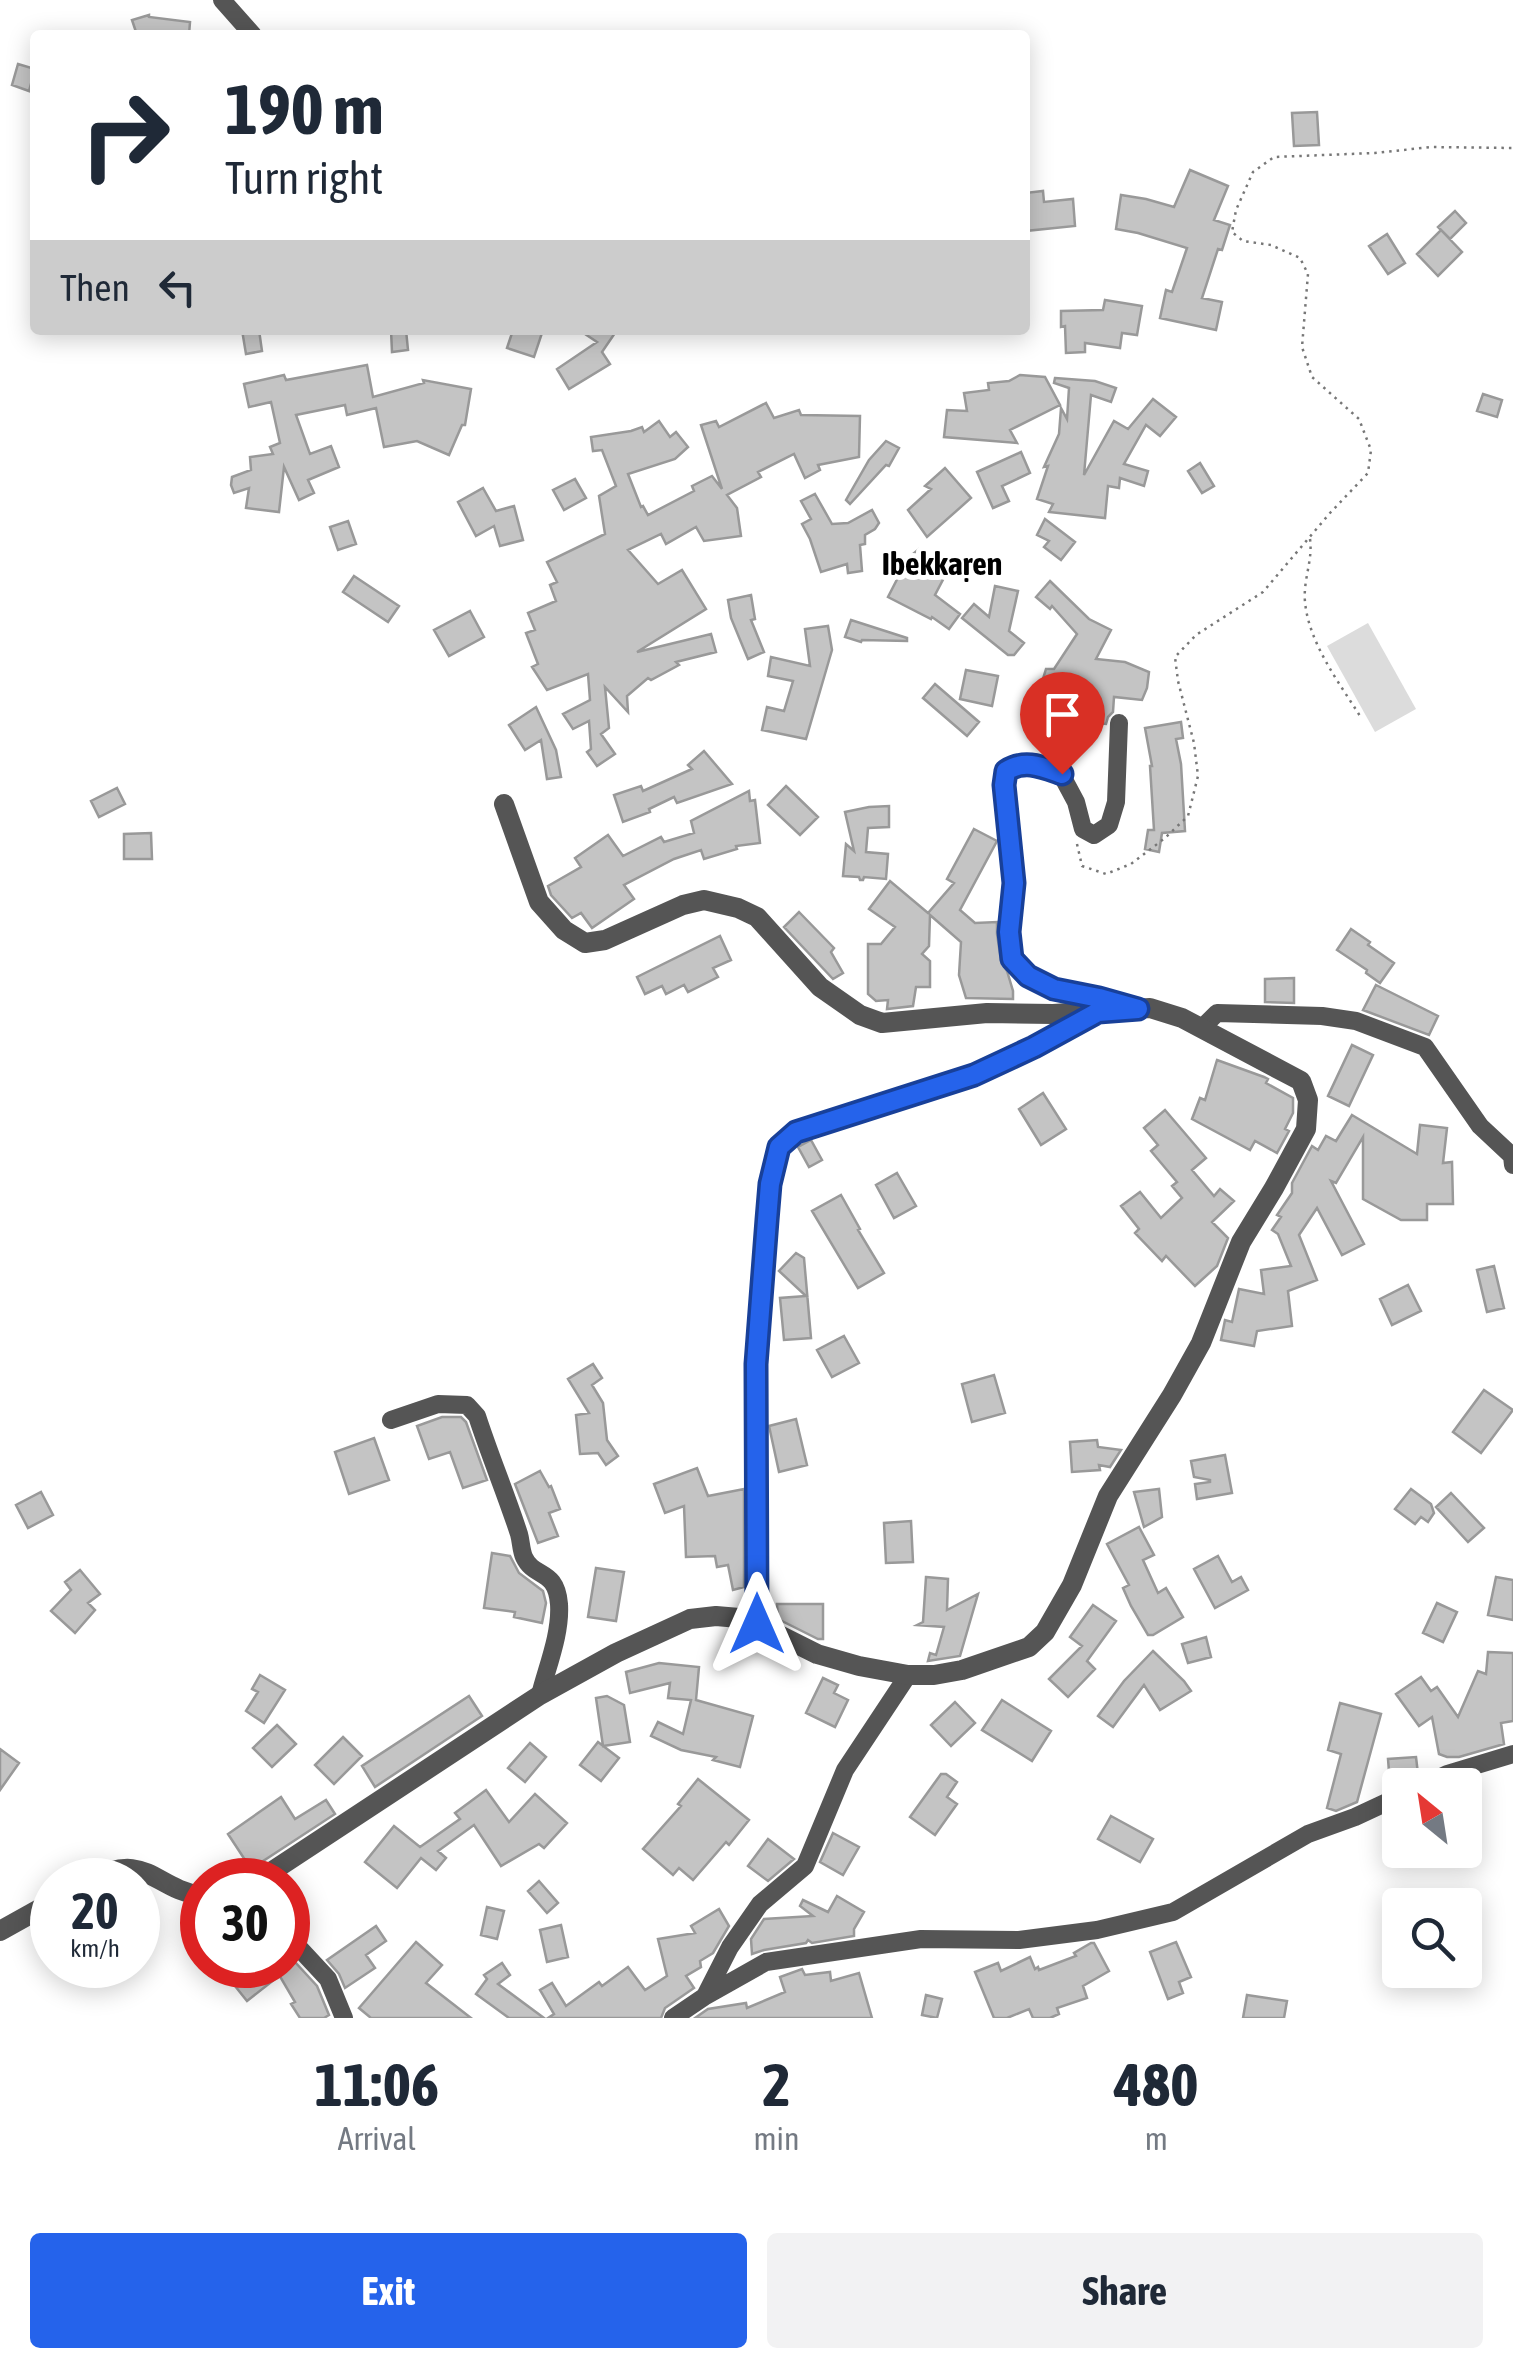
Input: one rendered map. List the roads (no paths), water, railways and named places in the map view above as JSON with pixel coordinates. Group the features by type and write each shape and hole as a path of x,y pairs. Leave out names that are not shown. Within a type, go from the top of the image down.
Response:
{"street":[{"path":"222,0 249,30"},
{"path":"1119,723 1116,802 1109,825 1094,835 1083,829 1076,802 1062,774 1036,765 1017,764 1006,771 1014,883 1009,932 1012,959 1028,976 1054,989 1138,1009"},
{"path":"292,1858 540,1695 690,1619 738,1618 816,1654 908,1674 962,1670 1029,1647 1045,1632 1072,1585 1108,1496 1201,1342 1241,1242 1306,1129 1308,1100 1301,1081 1182,1018 1150,1008 1054,1014 986,1013 882,1023 860,1016 820,987 757,917 704,900 605,940 585,942 564,930 539,902 504,804"},
{"path":"757,1624 756,1364 770,1184 779,1147 796,1132 974,1075 1098,1012"},
{"path":"1202,1028 1217,1013 1322,1016 1356,1020 1425,1047 1480,1126 1512,1156 1513,1165"},
{"path":"391,1420 438,1404 467,1405 477,1416 524,1556 532,1569 546,1573 559,1601 558,1626 540,1695"},
{"path":"704,1997 730,1948 760,1904 805,1866 845,1770 908,1674"},
{"path":"1467,1768 1513,1754"},
{"path":"674,2018 766,1962 921,1940 1019,1940 1097,1930 1173,1912 1308,1834 1382,1804"},
{"path":"0,1931 30,1914"},
{"path":"310,1960 328,1979 344,2018"}],"district":[{"name":"Ibekkaṛen","path":"942,563"}]}
